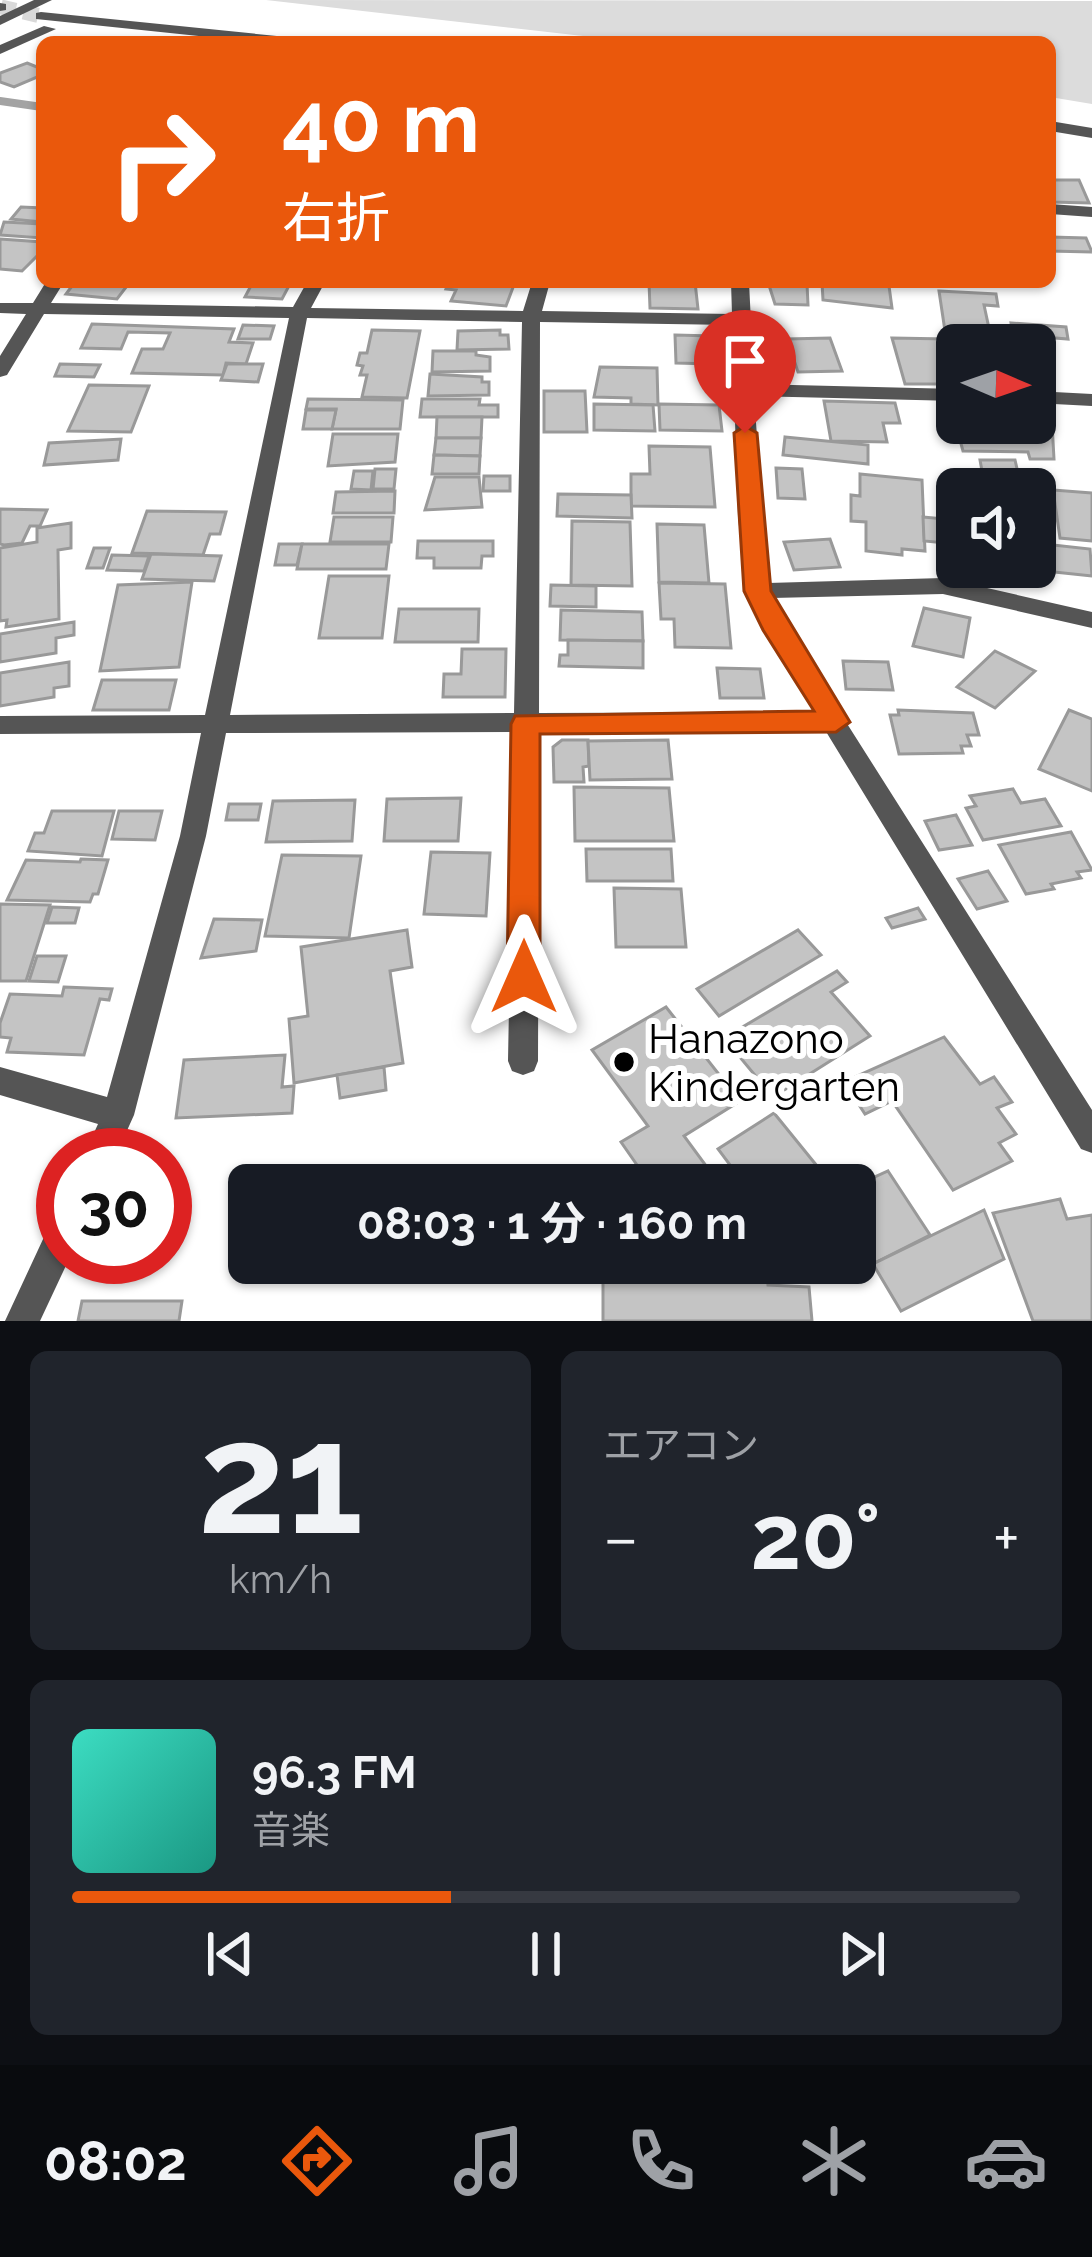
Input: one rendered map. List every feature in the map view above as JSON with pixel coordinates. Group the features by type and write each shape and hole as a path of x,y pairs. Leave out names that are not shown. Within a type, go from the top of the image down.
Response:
{"street":[{"path":"0,21 49,16 240,36"},
{"path":"0,50 49,16 124,36"},
{"path":"1056,127 1092,133"},
{"path":"1056,140 1092,145"},
{"path":"1056,209 1092,212"},
{"path":"0,371 51,288"},
{"path":"112,1128 193,836 299,313 313,288"},
{"path":"523,1061 531,316 539,288"},
{"path":"740,288 758,591 776,630 1092,1138"},
{"path":"0,308 742,320"},
{"path":"743,390 936,395"},
{"path":"1056,398 1092,400"},
{"path":"758,591 943,586 1092,620"},
{"path":"0,725 836,722"},
{"path":"0,1081 118,1115"},
{"path":"22,1321 39,1284"}],"shaded area":[{"path":"266,0 1092,1 1092,104 1056,98 1056,36 583,36"}],"building":[{"path":"27,63 36,67 36,78 14,87 0,82 0,73"},
{"path":"1056,180 1079,180 1089,203 1056,202"},
{"path":"21,207 36,208 36,221 11,219"},
{"path":"4,222 36,224 36,238 0,235"},
{"path":"1056,237 1086,238 1092,252 1056,251"},
{"path":"0,239 36,242 36,257 22,271 0,269"},
{"path":"70,288 125,288 117,299 66,294"},
{"path":"250,288 288,288 282,299 245,297"},
{"path":"513,288 506,306 451,301 456,290 446,289"},
{"path":"649,288 696,288 698,309 650,308"},
{"path":"770,288 807,288 808,305 775,304"},
{"path":"822,288 889,288 892,308 823,300"},
{"path":"939,291 996,294 998,306 984,305 988,324 944,324"},
{"path":"92,324 234,329 229,342 253,343 246,364 226,363 223,375 132,373 142,349 163,349 170,333 128,332 121,349 81,348"},
{"path":"243,325 274,326 270,339 238,339"},
{"path":"1056,326 1066,327 1068,339 1056,338"},
{"path":"372,330 420,331 407,398 362,397 367,375 360,375 363,366 357,365 360,353 367,353"},
{"path":"500,330 500,335 508,335 509,349 457,350 458,331"},
{"path":"675,335 712,336 714,364 676,363"},
{"path":"830,338 842,371 798,372 787,339"},
{"path":"892,338 936,339 936,384 905,384"},
{"path":"433,351 476,351 476,355 490,357 490,371 432,372"},
{"path":"60,364 100,365 94,377 55,376"},
{"path":"227,364 263,364 258,382 221,380"},
{"path":"600,367 657,368 658,405 594,397"},
{"path":"430,374 482,377 482,382 489,382 489,395 428,396"},
{"path":"89,385 149,386 131,432 68,431"},
{"path":"544,391 585,391 587,432 544,432"},
{"path":"308,399 403,400 400,429 332,429 336,409 306,409"},
{"path":"422,399 480,399 479,405 498,405 498,417 420,417"},
{"path":"824,401 895,403 900,423 883,423 887,442 831,441"},
{"path":"594,404 653,405 655,431 594,430"},
{"path":"659,404 719,405 722,431 660,430"},
{"path":"306,410 336,410 332,429 303,429"},
{"path":"437,417 482,417 481,438 436,438"},
{"path":"333,434 398,434 395,462 328,466"},
{"path":"785,437 868,445 868,464 783,455"},
{"path":"436,438 481,438 480,456 434,455"},
{"path":"121,439 118,460 44,465 49,443"},
{"path":"961,444 1053,444 1054,459 1030,459 1028,452 963,451"},
{"path":"649,446 710,447 715,507 631,506 631,474 650,474"},
{"path":"434,455 480,456 479,474 432,474"},
{"path":"980,460 1015,460 1017,468 981,468"},
{"path":"776,468 802,469 805,499 778,498"},
{"path":"375,469 396,469 394,489 373,489"},
{"path":"354,471 373,471 371,490 351,489"},
{"path":"860,474 922,480 925,551 902,549 902,555 866,551 866,522 851,521 851,495 860,496"},
{"path":"484,476 510,476 510,491 483,491"},
{"path":"435,477 479,477 482,507 425,510"},
{"path":"1056,490 1092,493 1092,541 1060,538"},
{"path":"395,491 394,513 333,513 336,492"},
{"path":"558,494 631,495 632,518 557,516"},
{"path":"0,509 47,510 40,526 30,526 22,543 4,545 0,544"},
{"path":"147,511 226,512 220,534 210,534 203,555 132,553"},
{"path":"334,517 393,517 391,542 330,542"},
{"path":"923,517 936,518 936,542 924,541"},
{"path":"572,521 630,522 632,586 571,585"},
{"path":"71,523 71,548 58,550 59,619 6,627 7,620 0,621 0,548 37,542 37,528"},
{"path":"657,524 704,525 709,583 659,582"},
{"path":"830,539 840,567 794,570 784,542"},
{"path":"418,541 493,541 493,556 482,556 481,568 434,568 434,558 417,558"},
{"path":"279,544 302,544 297,565 275,565"},
{"path":"302,544 389,544 386,569 297,569"},
{"path":"1056,545 1090,549 1092,576 1056,572"},
{"path":"94,548 110,548 103,568 87,568"},
{"path":"151,554 221,556 214,581 142,579"},
{"path":"112,555 149,556 144,571 107,570"},
{"path":"329,576 389,576 382,638 319,638"},
{"path":"192,582 179,667 100,671 118,585"},
{"path":"659,583 725,584 731,648 675,647 674,619 661,619"},
{"path":"551,585 596,586 596,607 550,606"},
{"path":"924,608 970,618 963,657 913,646"},
{"path":"399,609 479,609 478,642 395,642"},
{"path":"561,610 642,612 643,641 560,640"},
{"path":"74,622 74,635 56,638 56,653 0,662 0,634"},
{"path":"568,640 643,641 643,668 559,666 560,655 568,655"},
{"path":"462,649 506,649 505,697 443,697 444,674 461,674"},
{"path":"995,651 1035,671 995,708 957,687"},
{"path":"843,661 888,662 893,690 846,689"},
{"path":"69,662 69,686 54,688 54,697 0,706 0,673"},
{"path":"717,668 760,669 764,698 720,698"},
{"path":"102,680 176,680 169,710 93,710"},
{"path":"898,710 973,713 979,735 967,735 971,746 961,746 963,753 899,754 890,715 899,715"},
{"path":"1069,710 1092,719 1092,791 1039,769"},
{"path":"562,740 588,740 584,782 554,782 553,747"},
{"path":"668,740 672,779 590,780 588,741"},
{"path":"574,787 669,788 674,841 575,841"},
{"path":"1013,789 1021,803 1045,799 1061,826 983,840 966,808 976,806 970,796"},
{"path":"461,798 458,841 384,841 387,799"},
{"path":"355,800 352,841 266,842 273,801"},
{"path":"229,804 261,804 258,820 226,820"},
{"path":"52,811 114,811 102,856 28,851 35,833 44,833"},
{"path":"119,811 162,811 155,840 112,839"},
{"path":"956,815 972,845 939,850 925,821"},
{"path":"1071,832 1092,870 1077,872 1081,878 1051,884 1054,889 1026,894 999,845"},
{"path":"586,849 671,849 673,881 587,881"},
{"path":"431,852 490,853 486,916 424,914"},
{"path":"282,855 361,856 349,938 265,936"},
{"path":"26,860 108,860 98,894 90,902 7,900"},
{"path":"988,871 1007,901 977,909 958,879"},
{"path":"614,888 681,889 686,947 616,947"},
{"path":"0,904 50,905 26,981 0,981"},
{"path":"52,907 79,908 75,923 47,923"},
{"path":"918,908 925,919 892,928 886,918"},
{"path":"214,919 262,920 256,951 201,958"},
{"path":"407,930 412,967 390,971 403,1063 294,1083 289,1019 308,1016 301,947"},
{"path":"798,930 821,955 719,1016 697,989"},
{"path":"37,956 66,956 58,982 29,981"},
{"path":"837,971 847,982 831,992 870,1036 773,1097 724,1038"},
{"path":"64,987 112,989 109,1000 100,999 84,1055 7,1052 11,1038 0,1037 0,1023 10,994 62,996"},
{"path":"666,1007 740,1101 684,1136 705,1164 636,1164 621,1142 648,1126 592,1050"},
{"path":"944,1037 980,1084 994,1077 1012,1102 997,1108 1016,1134 999,1143 1012,1161 953,1190 892,1101 865,1114 844,1082"},
{"path":"285,1055 282,1087 294,1086 292,1113 176,1118 184,1060"},
{"path":"384,1067 386,1090 340,1098 337,1075"},
{"path":"774,1113 815,1164 729,1164 718,1149"},
{"path":"888,1171 930,1235 876,1262 876,1176"},
{"path":"1060,1199 1067,1219 1092,1215 1092,1321 1033,1321 993,1213"},
{"path":"984,1210 1004,1259 901,1311 876,1263"},
{"path":"603,1284 768,1284 809,1287 812,1321 603,1321"},
{"path":"82,1301 182,1301 179,1321 78,1321"}],"waterway":[{"path":"0,101 36,106"}],"tunnel":[{"path":"1,7 41,16"}],"place":[{"name":"Hanazono Kindergarten","path":"624,1062"}],"route":[{"path":"524,977 525,724 836,722 776,630 758,591 745,433"}]}
